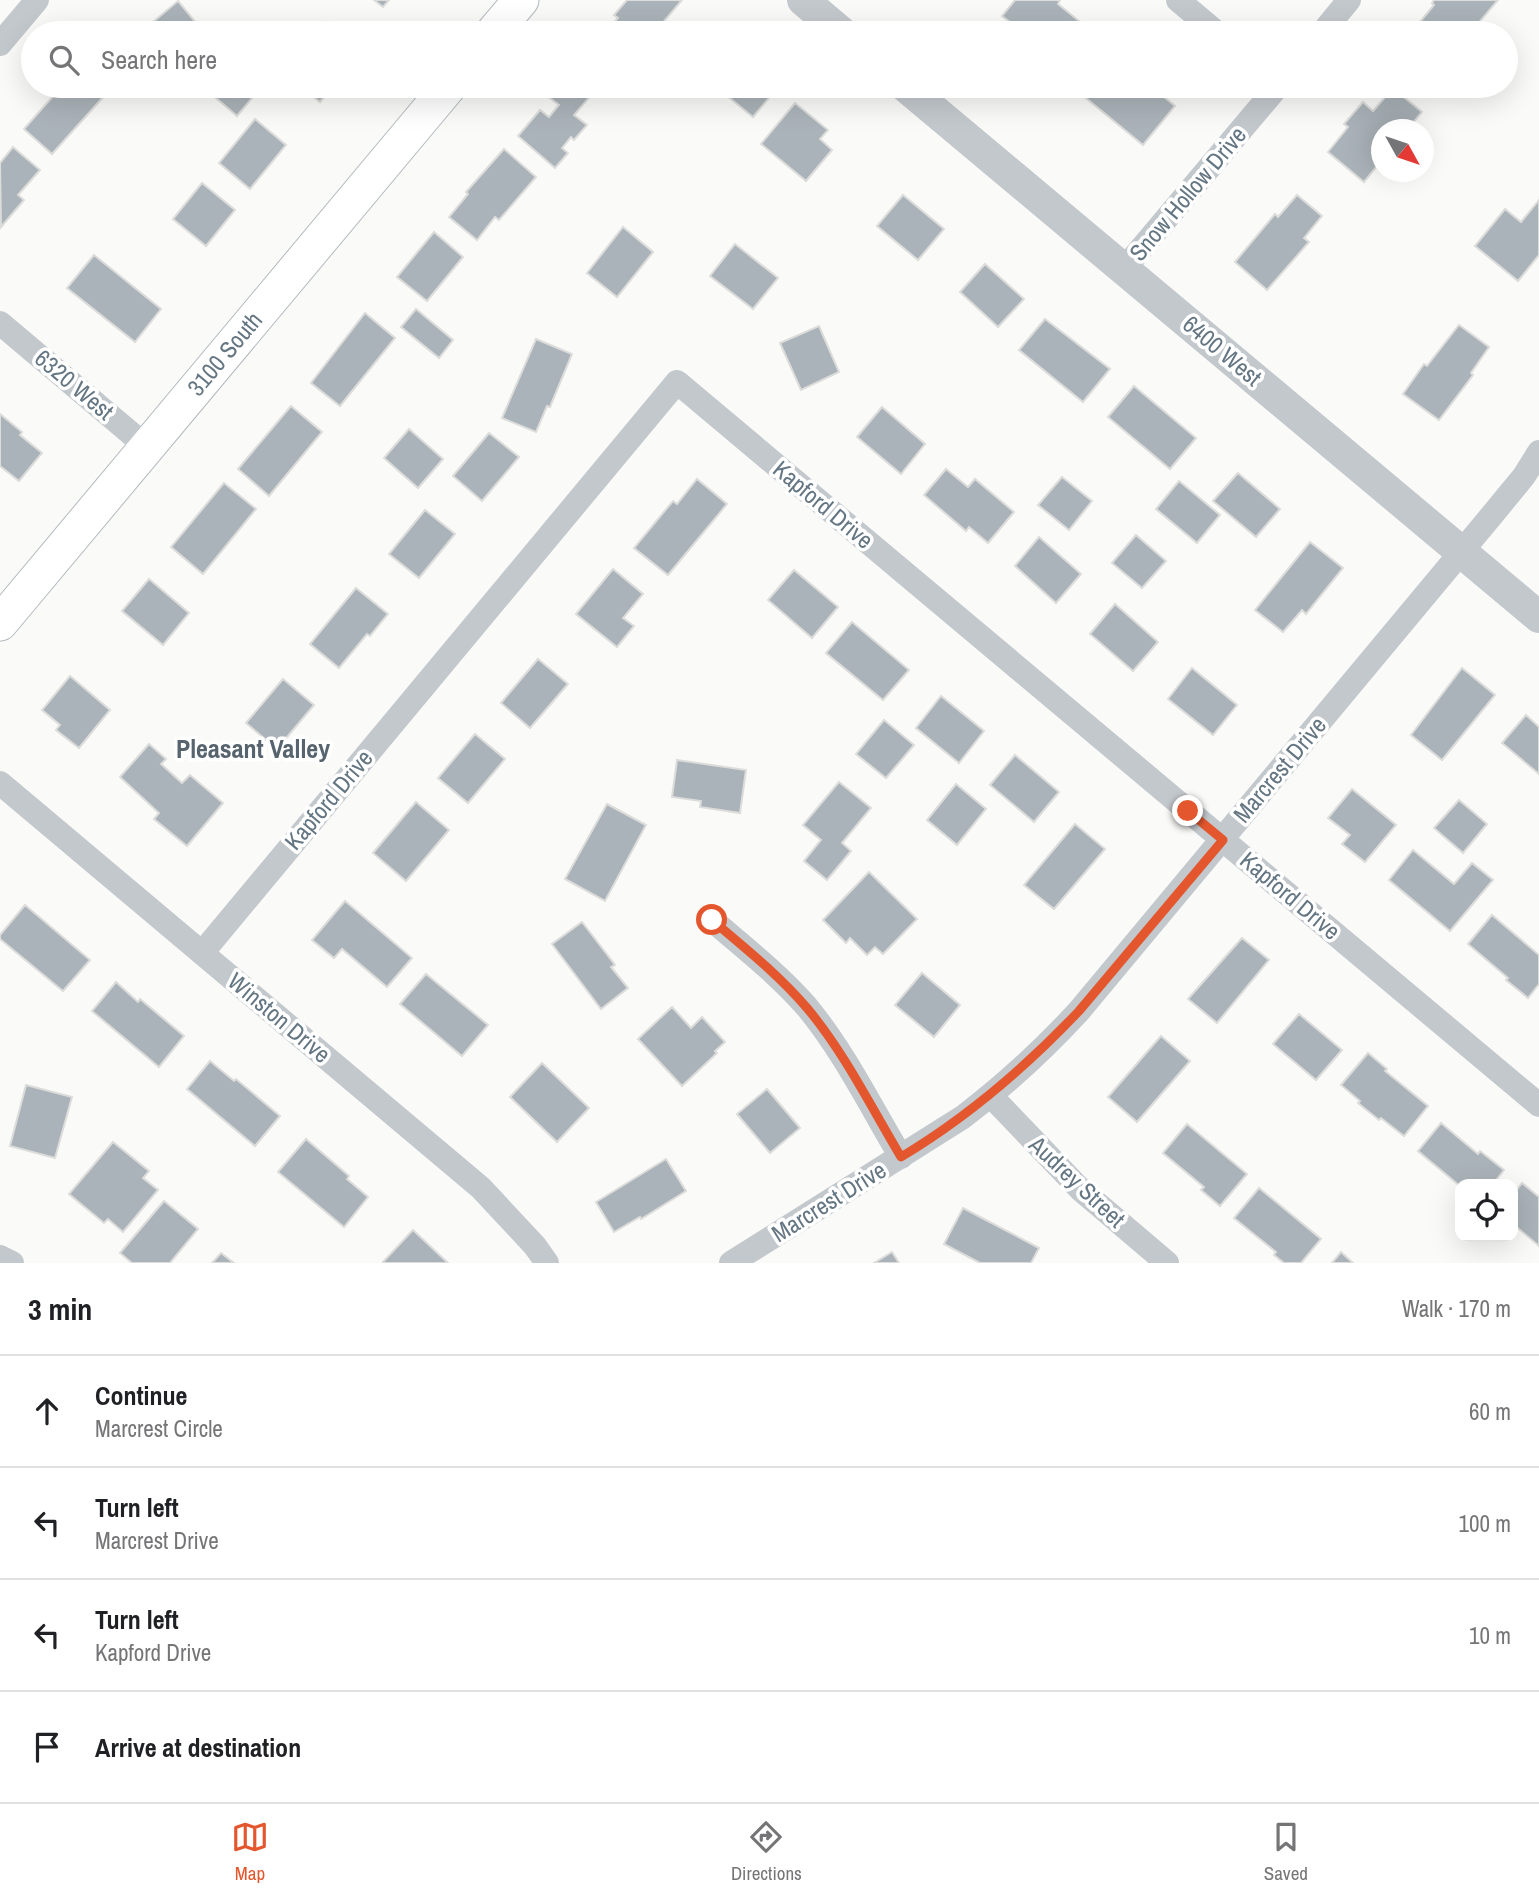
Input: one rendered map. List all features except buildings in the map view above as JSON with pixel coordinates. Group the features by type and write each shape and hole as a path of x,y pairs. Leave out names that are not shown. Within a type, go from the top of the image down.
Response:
{"main road":[{"path":"503,21 521,0"},
{"name":"3100 South","path":"0,623 439,98"}],"street":[{"path":"0,44 37,0"},
{"path":"803,0 828,21"},
{"path":"1178,0 1203,21"},
{"path":"1332,21 1349,0"},
{"name":"6400 West","path":"919,98 1539,617"},
{"name":"Snow Hollow Drive","path":"1124,269 1268,98"},
{"name":"6320 West","path":"0,323 147,447"},
{"name":"Kapford Drive","path":"202,953 677,382 1539,1105"},
{"name":"Marcrest Drive","path":"731,1263 953,1124 991,1096 1054,1038 1223,840 1524,476 1539,452"},
{"name":"Winston Drive","path":"0,783 481,1188 535,1245 547,1263"},
{"path":"712,920 766,967 809,1010 834,1045 901,1157"},
{"name":"Audrey Street","path":"991,1096 1080,1189 1167,1263"},
{"path":"0,1257 12,1263"}],"district":[{"name":"Pleasant Valley","path":"253,749"}],"route":[{"path":"712,920 791,990 809,1010 834,1045 901,1157 991,1096 1054,1038 1223,840 1188,811"}]}
